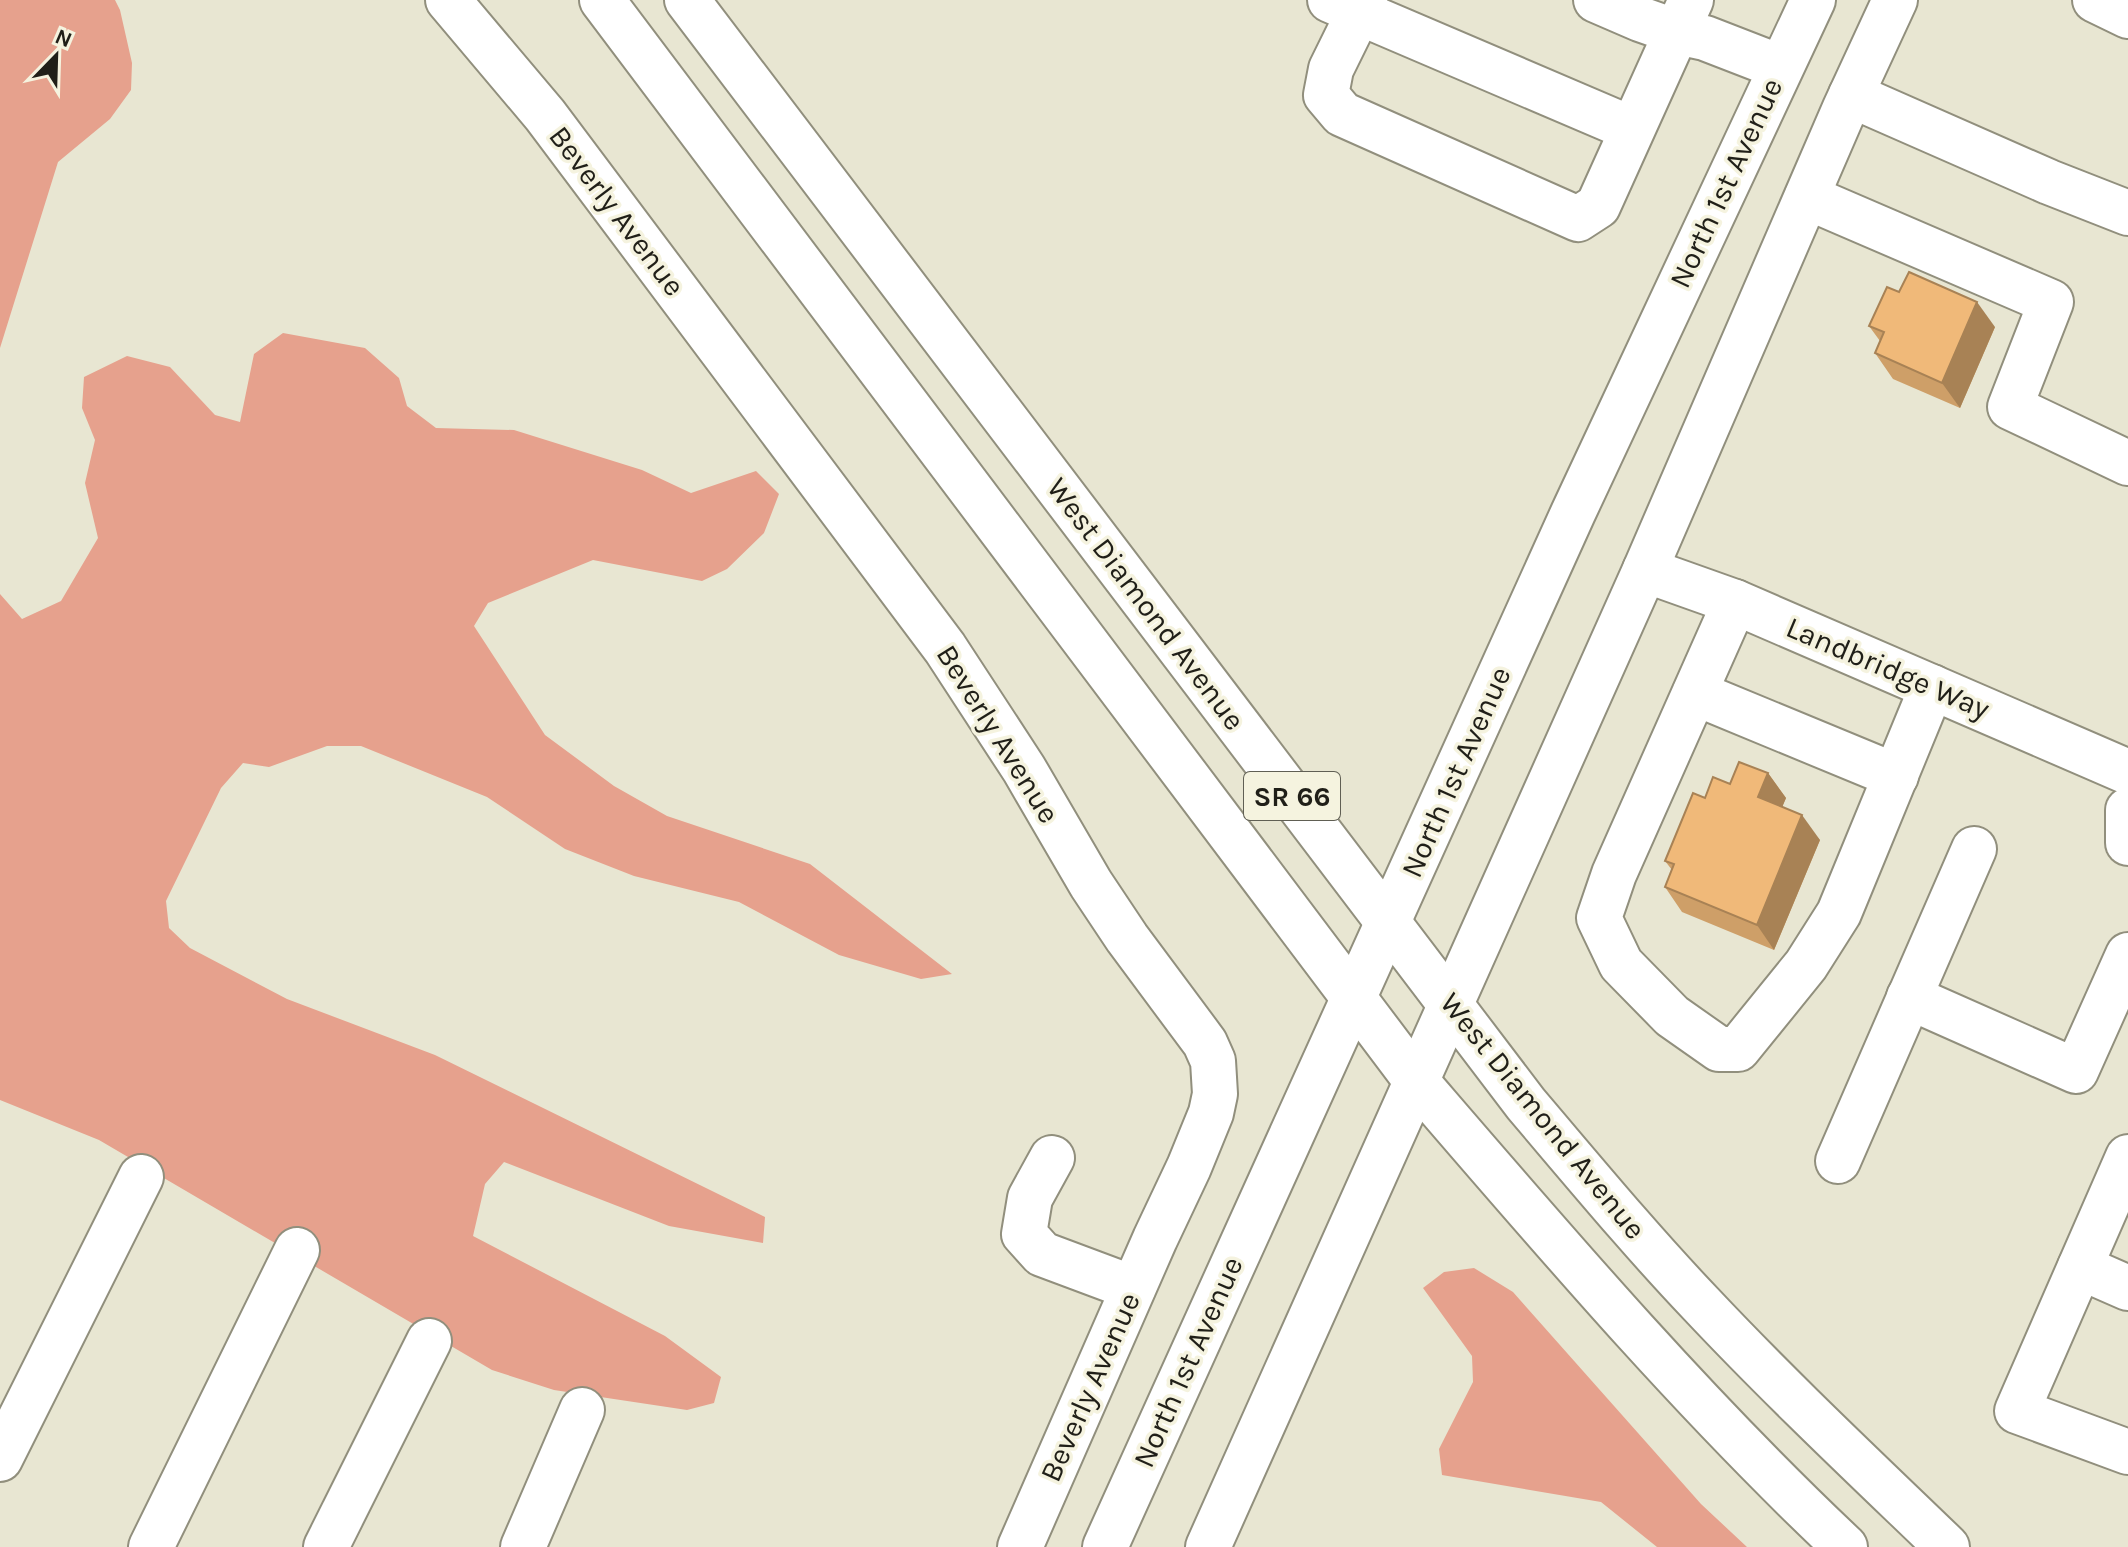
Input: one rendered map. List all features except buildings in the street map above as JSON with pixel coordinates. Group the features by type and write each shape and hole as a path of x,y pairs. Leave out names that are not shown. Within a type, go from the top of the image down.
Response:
{"main road":[{"name":"Beverly Avenue","path":"448,0 545,115 945,648 1024,769 1091,884 1205,1043 1213,1061 1215,1094 1211,1113 1020,1547"},
{"name":"SR 66","path":"602,0 1417,1082 1709,1412 1845,1547"},
{"name":"West Diamond Avenue","path":"687,0 1526,1104 1701,1304 1947,1547"},
{"path":"1596,0 1640,19 1684,16"},
{"name":"North 1st Avenue","path":"1105,1547 1580,498 1813,0"},
{"path":"1208,1547 1645,570 1895,0"},
{"path":"2095,0 2128,16"},
{"path":"1632,129 1351,4 1326,95 1342,114 1578,219 1598,206 1684,16"},
{"path":"1684,16 1705,38 1780,67"},
{"path":"1851,95 2049,182 2128,213"},
{"path":"1807,197 2051,302 2010,407 2128,463"},
{"name":"Landbridge Way","path":"1645,570 1735,602 2128,772"},
{"path":"1735,602 1614,874 1599,918 1621,964 1672,1016 1719,1049 1738,1049 1806,965 1839,913 1932,687"},
{"path":"1695,693 1896,776"},
{"path":"2128,810 2128,843"},
{"path":"1838,1161 1974,849"},
{"path":"1909,997 2076,1071 2128,955"},
{"path":"1052,1158 1030,1198 1024,1234 1042,1254 1133,1288"},
{"path":"0,1459 141,1177"},
{"path":"2124,1177 2080,1267 2017,1411 2128,1452"},
{"path":"151,1547 297,1250"},
{"path":"2080,1267 2128,1288"},
{"path":"326,1547 429,1341"},
{"path":"523,1547 582,1410"}],"shaded area":[{"path":"0,0 115,0 132,63 131,90 110,119 58,162 0,348"},
{"path":"283,333 365,348 399,378 407,406 436,428 514,430 642,470 691,493 756,471 779,494 764,533 727,569 702,581 593,560 488,603 474,626 545,735 614,786 667,816 810,864 952,974 921,979 839,955 739,902 634,876 565,849 487,797 361,746 327,746 269,767 243,763 221,788 166,901 169,928 190,948 287,999 435,1055 765,1217 763,1243 669,1226 504,1162 485,1184 473,1236 665,1336 721,1377 714,1403 687,1410 554,1390 492,1370 99,1140 0,1100 0,594 22,619 61,601 98,538 85,483 95,440 82,408 84,377 127,356 170,367 215,415 240,422 254,354"},
{"path":"1474,1268 1513,1292 1701,1504 1747,1547 1657,1547 1601,1502 1442,1475 1439,1449 1473,1382 1472,1356 1423,1288 1444,1272"}]}
